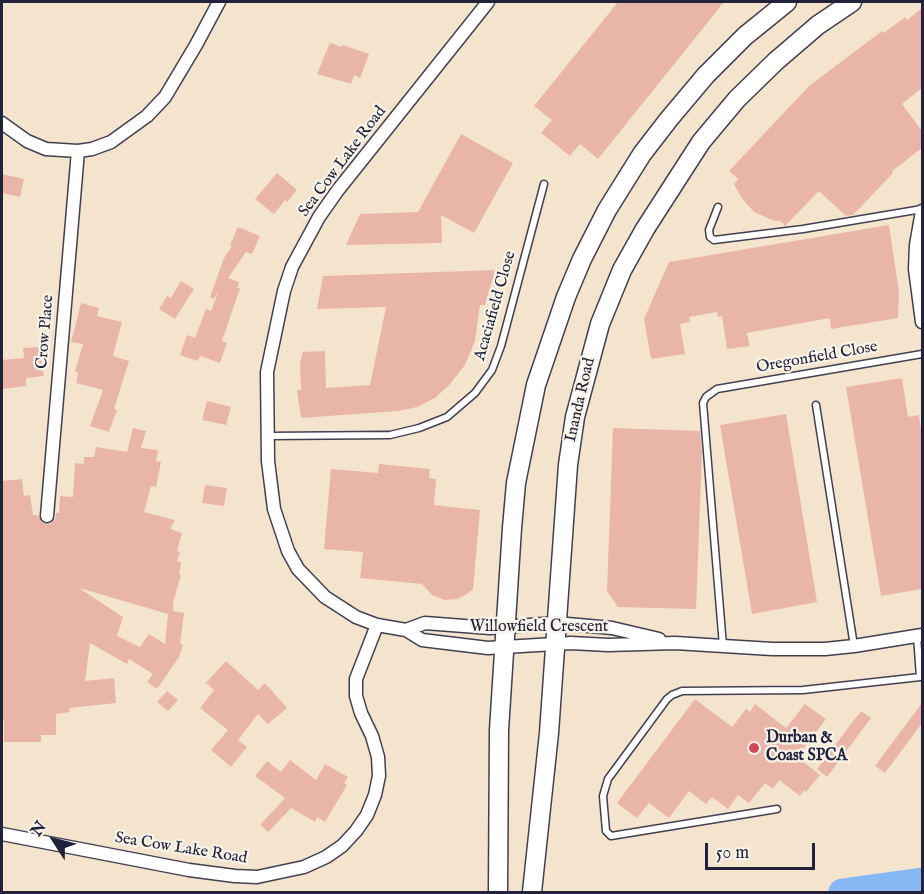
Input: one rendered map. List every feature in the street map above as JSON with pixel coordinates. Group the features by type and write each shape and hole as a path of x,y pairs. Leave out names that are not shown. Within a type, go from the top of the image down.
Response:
{"main road":[{"path":"498,891 499,730 505,627 516,483 536,385 566,297 582,259 607,210 642,154 706,75 744,36 787,2"},
{"name":"Inanda Road","path":"533,887 549,733 568,465 575,417 600,324 622,270 662,200 701,142 737,99 776,61 818,25 852,2"}],"street":[{"path":"2,123 27,141 46,149 78,151 111,142 132,129 165,97 219,2"},
{"name":"Sea Cow Lake Road","path":"2,834 189,870 256,877 304,867 326,857 342,846 367,815 379,776 378,757 356,696 356,679 377,625 356,617 325,597 298,569 288,551 274,510 268,461 267,372 284,291 292,267 319,218 338,190 488,2"},
{"name":"Crow Place","path":"47,516 78,151"},
{"path":"922,210 915,268 922,322"},
{"name":"Willowfield Crescent","path":"406,630 425,623 489,628 556,623 612,628 675,643"},
{"name":"Willowfield Crescent","path":"377,625 406,630 422,640 488,648 571,643 608,645 675,643 790,649 854,646 920,635"}],"lane":[{"name":"Acaciafield Close","path":"268,436 390,435 419,428 447,417 475,393 492,370 501,346 544,184"},
{"path":"718,207 709,230 714,240 803,229 922,210"},
{"name":"Oregonfield Close","path":"723,645 703,404 708,394 717,389 922,354"},
{"path":"816,405 854,646"},
{"path":"777,809 611,836 606,831 603,796 613,771 667,699 677,693 803,690 921,677 920,635"}],"building":[{"path":"618,2 724,2 598,159 580,144 570,156 541,133 552,120 534,106"},
{"path":"922,8 922,88 902,104 922,131 922,148 892,171 893,173 853,215 846,216 819,191 785,226 782,222 754,212 741,197 734,184 738,179 729,171 809,86 882,31 884,33 905,17 907,20"},
{"path":"330,43 369,54 360,78 354,75 351,84 317,74"},
{"path":"461,134 513,163 474,233 441,215 442,243 346,245 360,214 418,212"},
{"path":"277,173 297,190 274,214 255,199"},
{"path":"2,174 24,179 20,197 2,193"},
{"path":"889,225 899,292 898,318 831,329 830,318 747,333 750,346 727,349 722,316 718,317 717,312 689,317 690,322 680,324 685,354 651,359 644,319 669,262"},
{"path":"238,227 260,236 252,254 246,252 228,278 239,282 237,288 240,288 222,341 227,343 220,363 200,356 198,361 180,355 187,335 195,338 206,309 211,311 218,293 213,299 210,297"},
{"path":"495,270 485,305 480,305 475,341 465,365 435,398 417,407 398,411 301,418 297,390 301,390 300,363 303,352 325,351 326,388 370,385 386,307 317,309 323,276"},
{"path":"181,281 194,289 175,319 159,309 167,296 171,298"},
{"path":"81,303 99,308 97,316 122,322 113,356 129,361 109,432 90,426 103,390 76,383 78,373 75,371 83,344 71,342"},
{"path":"39,347 44,376 26,378 26,386 2,389 2,360 24,358 23,348"},
{"path":"902,378 908,417 919,415 922,439 922,589 881,596 846,387"},
{"path":"207,401 231,407 226,425 202,420"},
{"path":"786,414 817,602 752,614 720,425"},
{"path":"133,428 146,431 141,448 158,450 156,461 161,462 156,487 151,486 144,512 175,520 170,529 182,533 177,551 180,552 177,561 181,562 179,575 181,575 173,603 173,611 184,613 180,644 183,645 179,657 157,689 147,682 153,674 129,659 127,664 90,643 85,681 114,678 116,703 69,708 70,712 56,714 56,735 41,735 41,742 4,742 4,720 2,719 2,481 22,479 24,496 30,495 33,515 39,516 43,523 50,524 56,518 56,513 59,513 60,496 73,497 75,463 84,464 84,457 94,457 96,447 127,452","holes":["79,588 168,614 165,644 149,634 140,647 117,636 123,617"]},
{"path":"613,428 700,431 702,451 696,609 618,607 607,591"},
{"path":"379,464 430,469 429,478 436,479 434,505 480,510 473,589 467,594 457,599 445,600 432,595 422,584 360,578 363,552 324,549 331,469 378,473"},
{"path":"205,485 227,488 224,506 202,503"},
{"path":"226,661 258,690 265,683 287,708 268,724 258,714 238,740 247,747 231,767 211,750 228,730 200,708 214,690 206,683"},
{"path":"167,691 178,700 168,711 157,702"},
{"path":"695,699 732,727 746,709 750,712 755,704 786,728 805,704 826,719 797,757 820,775 800,796 779,780 773,789 765,783 749,803 738,795 728,809 712,797 706,804 689,791 669,818 649,803 637,818 617,803"},
{"path":"922,703 922,723 885,773 875,766"},
{"path":"861,711 871,718 827,777 817,769"},
{"path":"290,760 316,780 325,764 348,777 344,783 347,785 325,822 317,817 315,822 291,808 268,832 260,825 285,798 255,776 267,761 281,772"}],"waterway":[{"path":"842,892 922,881"}],"place":[{"name":"Durban & Coast SPCA","path":"754,748"}]}
